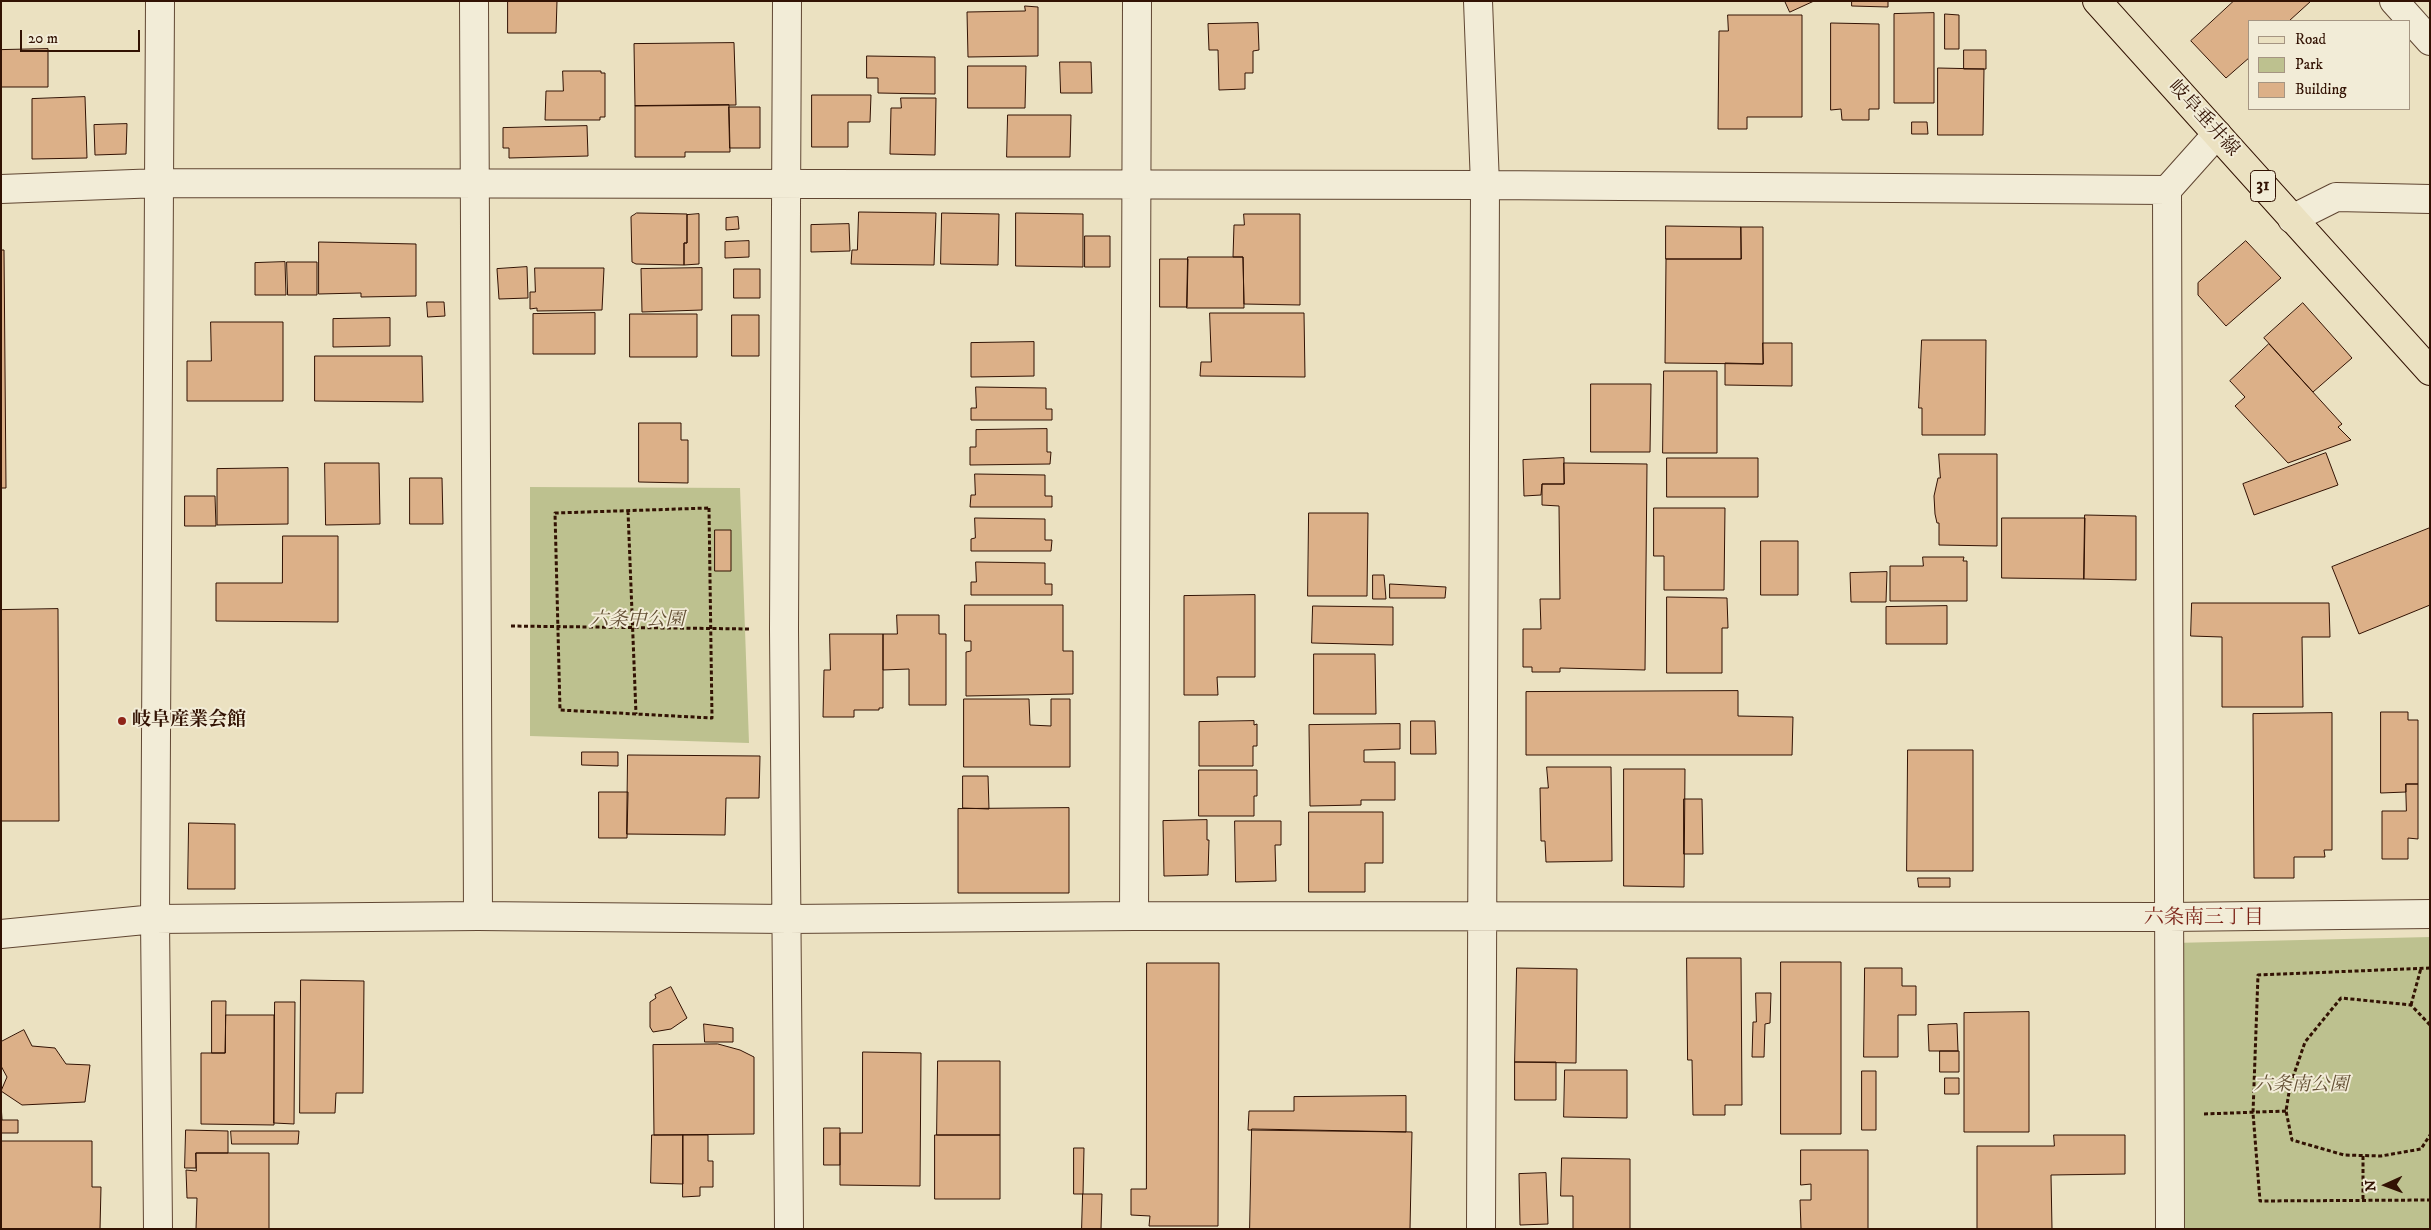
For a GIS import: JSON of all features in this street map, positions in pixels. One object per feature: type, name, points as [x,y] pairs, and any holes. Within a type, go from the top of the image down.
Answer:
[{"type":"main road","name":"岐阜垂井線","points":[[2097,1],[2430,371]]},
{"type":"street","points":[[158,1229],[155,919],[160,1]]},
{"type":"street","points":[[474,1],[478,916]]},
{"type":"street","points":[[787,1],[784,629],[788,919],[789,1229]]},
{"type":"street","points":[[1134,916],[1137,1]]},
{"type":"street","points":[[1478,1],[1485,185],[1480,917],[1481,1229]]},
{"type":"street","points":[[2394,1],[2430,41]]},
{"type":"street","points":[[2170,1229],[2167,190],[2217,134]]},
{"type":"street","points":[[1,189],[160,183],[474,185],[1485,185],[2167,190]]},
{"type":"street","points":[[2292,219],[2336,197],[2430,199]]},
{"type":"street","points":[[1,934],[155,919],[478,916],[788,919],[1134,916],[2169,917],[2430,914]]},
{"type":"path","points":[[709,508],[712,718],[636,714],[560,710],[555,513],[709,508]]},
{"type":"path","points":[[628,511],[636,714]]},
{"type":"path","points":[[476,625],[784,629]]},
{"type":"path","points":[[2411,1005],[2421,968]]},
{"type":"path","points":[[2430,968],[2258,976],[2253,1113],[2260,1201],[2430,1200]]},
{"type":"path","points":[[2430,1025],[2411,1005],[2341,998],[2305,1042],[2290,1086],[2286,1111],[2292,1140],[2344,1155],[2381,1156],[2421,1149],[2430,1135]]},
{"type":"path","points":[[2171,1115],[2286,1111]]},
{"type":"path","points":[[2363,1156],[2363,1200]]},
{"type":"green space","name":"六条中公園","points":[[530,487],[740,488],[749,743],[530,736]]},
{"type":"green space","name":"六条南公園","points":[[2430,937],[2430,1229],[2174,1229],[2173,943]]},
{"type":"building","points":[[508,1],[557,1],[556,33],[508,33]]},
{"type":"building","points":[[1785,1],[1814,1],[1790,12]]},
{"type":"building","points":[[1852,1],[1888,1],[1888,7],[1852,6]]},
{"type":"building","points":[[2234,1],[2311,1],[2290,20],[2248,20],[2248,59],[2226,78],[2191,41]]},
{"type":"building","points":[[1025,6],[1038,7],[1038,56],[968,57],[967,12],[1025,11]]},
{"type":"building","points":[[1934,13],[1934,103],[1894,103],[1894,14]]},
{"type":"building","points":[[1945,14],[1959,15],[1959,49],[1945,49]]},
{"type":"building","points":[[1728,15],[1802,15],[1802,117],[1747,117],[1747,129],[1718,129],[1719,31],[1728,31]]},
{"type":"building","points":[[1258,23],[1259,50],[1253,51],[1253,73],[1245,73],[1245,89],[1219,90],[1218,50],[1209,50],[1208,24]]},
{"type":"building","points":[[1831,23],[1879,24],[1879,109],[1869,109],[1869,120],[1842,120],[1841,109],[1831,110]]},
{"type":"building","points":[[734,43],[736,105],[635,106],[634,44]]},
{"type":"building","points":[[48,49],[48,87],[1,87],[1,50]]},
{"type":"building","points":[[1964,50],[1986,50],[1986,69],[1964,69]]},
{"type":"building","points":[[867,56],[935,57],[935,94],[878,93],[878,78],[867,78]]},
{"type":"building","points":[[1060,62],[1091,62],[1092,93],[1061,93]]},
{"type":"building","points":[[968,66],[1026,66],[1025,108],[968,108]]},
{"type":"building","points":[[1938,68],[1984,69],[1983,135],[1938,135]]},
{"type":"building","points":[[563,71],[601,71],[601,73],[605,73],[605,117],[600,117],[600,120],[545,120],[546,91],[563,91]]},
{"type":"building","points":[[812,95],[871,95],[870,122],[848,122],[848,147],[812,147]]},
{"type":"building","points":[[85,97],[87,158],[32,159],[32,99]]},
{"type":"building","points":[[901,98],[936,98],[935,155],[890,154],[891,108],[901,108]]},
{"type":"building","points":[[729,105],[730,152],[685,152],[685,157],[635,157],[635,106]]},
{"type":"building","points":[[729,107],[760,107],[760,148],[730,148]]},
{"type":"building","points":[[1008,115],[1071,115],[1070,157],[1007,157]]},
{"type":"building","points":[[1912,122],[1927,122],[1928,134],[1912,134]]},
{"type":"building","points":[[127,124],[126,154],[95,155],[94,125]]},
{"type":"building","points":[[587,126],[588,156],[509,158],[509,148],[503,148],[503,128]]},
{"type":"building","points":[[859,212],[936,213],[934,265],[851,264],[852,250],[857,250]]},
{"type":"building","points":[[637,213],[687,214],[687,243],[684,243],[684,265],[636,264],[632,262],[631,217]]},
{"type":"building","points":[[942,213],[999,214],[998,265],[941,264]]},
{"type":"building","points":[[1016,213],[1083,214],[1083,267],[1016,266]]},
{"type":"building","points":[[699,214],[699,264],[684,265],[684,243],[687,243],[687,215]]},
{"type":"building","points":[[1244,214],[1300,214],[1300,305],[1244,304],[1243,257],[1233,257],[1234,225],[1244,225]]},
{"type":"building","points":[[738,217],[739,229],[726,230],[726,218]]},
{"type":"building","points":[[849,224],[850,251],[811,252],[811,225]]},
{"type":"building","points":[[1666,226],[1741,227],[1741,259],[1666,259]]},
{"type":"building","points":[[1741,227],[1763,227],[1763,364],[1665,363],[1666,259],[1741,259]]},
{"type":"building","points":[[1085,236],[1110,236],[1110,267],[1085,267]]},
{"type":"building","points":[[749,241],[749,257],[725,258],[725,242]]},
{"type":"building","points":[[2246,241],[2281,278],[2226,326],[2198,295],[2198,283]]},
{"type":"building","points":[[319,242],[416,244],[416,296],[361,297],[361,293],[319,294]]},
{"type":"building","points":[[1,250],[4,250],[6,488],[1,488]]},
{"type":"building","points":[[1188,257],[1243,257],[1244,308],[1187,308]]},
{"type":"building","points":[[1160,259],[1188,259],[1187,307],[1160,307]]},
{"type":"building","points":[[285,262],[286,295],[255,295],[255,263]]},
{"type":"building","points":[[287,262],[317,262],[317,295],[288,295]]},
{"type":"building","points":[[527,267],[528,298],[499,299],[497,269]]},
{"type":"building","points":[[535,268],[604,268],[602,310],[537,311],[537,308],[530,309],[530,292],[535,292]]},
{"type":"building","points":[[702,268],[702,310],[642,312],[641,269]]},
{"type":"building","points":[[734,269],[760,269],[760,298],[734,298]]},
{"type":"building","points":[[427,302],[444,302],[445,316],[428,317]]},
{"type":"building","points":[[2303,303],[2352,358],[2313,392],[2264,338]]},
{"type":"building","points":[[595,313],[595,354],[533,354],[533,314]]},
{"type":"building","points":[[1210,313],[1304,313],[1305,377],[1200,376],[1201,362],[1211,362]]},
{"type":"building","points":[[630,314],[697,314],[697,357],[630,357]]},
{"type":"building","points":[[732,315],[759,315],[759,356],[732,356]]},
{"type":"building","points":[[390,318],[390,346],[333,347],[333,319]]},
{"type":"building","points":[[211,322],[283,322],[283,401],[187,401],[187,361],[211,361]]},
{"type":"building","points":[[1922,340],[1986,340],[1985,435],[1922,435],[1922,408],[1919,408]]},
{"type":"building","points":[[1034,342],[1034,376],[971,377],[971,343]]},
{"type":"building","points":[[1763,343],[1792,343],[1792,386],[1725,385],[1725,363],[1763,364]]},
{"type":"building","points":[[2269,344],[2342,424],[2338,427],[2351,440],[2288,463],[2235,406],[2245,397],[2230,381]]},
{"type":"building","points":[[315,356],[422,356],[423,402],[315,401]]},
{"type":"building","points":[[1664,371],[1717,371],[1717,453],[1663,453]]},
{"type":"building","points":[[1591,384],[1651,384],[1650,452],[1591,452]]},
{"type":"building","points":[[976,387],[1046,388],[1046,409],[1052,409],[1052,420],[971,420],[971,408],[976,408]]},
{"type":"building","points":[[639,423],[681,423],[681,440],[688,440],[688,483],[639,482]]},
{"type":"building","points":[[1047,429],[1047,452],[1051,452],[1050,464],[970,465],[970,447],[976,447],[976,430]]},
{"type":"building","points":[[2326,453],[2338,485],[2254,515],[2243,484]]},
{"type":"building","points":[[1939,454],[1997,454],[1997,546],[1939,545],[1939,523],[1937,523],[1935,514],[1934,496],[1938,478],[1940,478]]},
{"type":"building","points":[[1564,458],[1564,484],[1542,484],[1541,495],[1524,496],[1523,460]]},
{"type":"building","points":[[1667,458],[1758,458],[1758,497],[1667,497]]},
{"type":"building","points":[[325,463],[379,463],[380,524],[326,525]]},
{"type":"building","points":[[1564,463],[1647,464],[1645,670],[1560,668],[1560,672],[1532,672],[1532,667],[1523,667],[1523,629],[1541,629],[1540,599],[1560,599],[1559,506],[1542,505],[1542,484],[1564,484]]},
{"type":"building","points":[[288,468],[288,524],[217,525],[217,469]]},
{"type":"building","points":[[975,474],[1045,475],[1045,496],[1052,496],[1052,507],[970,507],[971,495],[975,495]]},
{"type":"building","points":[[410,478],[442,478],[443,524],[410,524]]},
{"type":"building","points":[[185,496],[215,496],[216,526],[185,526]]},
{"type":"building","points":[[1654,508],[1725,508],[1724,590],[1664,590],[1664,556],[1654,556]]},
{"type":"building","points":[[1309,513],[1368,513],[1367,596],[1308,596]]},
{"type":"building","points":[[2085,515],[2136,516],[2136,580],[2084,579]]},
{"type":"building","points":[[975,518],[1045,519],[1045,540],[1052,540],[1051,551],[971,551],[971,539],[975,538]]},
{"type":"building","points":[[2002,518],[2085,518],[2084,579],[2002,578]]},
{"type":"building","points":[[2430,528],[2430,605],[2359,634],[2332,567]]},
{"type":"building","points":[[715,530],[731,530],[731,571],[715,571]]},
{"type":"building","points":[[283,536],[338,536],[338,622],[216,621],[216,583],[282,583]]},
{"type":"building","points":[[1761,541],[1798,541],[1798,595],[1761,595]]},
{"type":"building","points":[[1923,557],[1964,557],[1963,561],[1967,561],[1967,601],[1890,601],[1890,566],[1923,566]]},
{"type":"building","points":[[976,562],[1045,563],[1045,584],[1052,584],[1052,595],[971,595],[971,582],[976,582]]},
{"type":"building","points":[[1887,572],[1886,602],[1851,602],[1850,573]]},
{"type":"building","points":[[1373,575],[1384,575],[1386,599],[1373,599]]},
{"type":"building","points":[[1390,584],[1446,587],[1445,598],[1390,598]]},
{"type":"building","points":[[1255,595],[1255,677],[1217,677],[1218,695],[1184,695],[1184,596]]},
{"type":"building","points":[[1667,597],[1727,598],[1728,628],[1722,628],[1722,673],[1667,673]]},
{"type":"building","points":[[2192,603],[2329,603],[2330,637],[2302,637],[2303,707],[2222,707],[2222,637],[2191,636]]},
{"type":"building","points":[[965,605],[1063,605],[1063,651],[1073,651],[1073,694],[966,696],[966,652],[971,651],[971,641],[965,641]]},
{"type":"building","points":[[1313,606],[1393,607],[1393,645],[1312,643]]},
{"type":"building","points":[[1947,606],[1947,644],[1886,644],[1886,607]]},
{"type":"building","points":[[58,609],[59,821],[1,821],[1,610]]},
{"type":"building","points":[[897,615],[939,615],[939,634],[946,634],[946,705],[909,705],[909,669],[883,670],[883,634],[897,634]]},
{"type":"building","points":[[830,634],[883,634],[883,708],[879,708],[879,710],[854,710],[854,717],[823,717],[824,670],[830,670]]},
{"type":"building","points":[[1314,654],[1375,654],[1376,714],[1314,714]]},
{"type":"building","points":[[1738,691],[1738,716],[1793,717],[1792,755],[1526,755],[1526,692]]},
{"type":"building","points":[[964,699],[1029,699],[1030,725],[1051,726],[1051,699],[1070,699],[1070,767],[964,767]]},
{"type":"building","points":[[2381,712],[2408,712],[2408,720],[2418,720],[2418,784],[2406,784],[2406,792],[2381,793]]},
{"type":"building","points":[[2332,713],[2332,850],[2324,850],[2325,857],[2294,857],[2294,878],[2254,878],[2253,714]]},
{"type":"building","points":[[1254,721],[1254,725],[1257,724],[1257,746],[1253,746],[1253,766],[1199,766],[1199,722]]},
{"type":"building","points":[[1411,721],[1435,721],[1436,754],[1411,754]]},
{"type":"building","points":[[1400,724],[1400,749],[1364,750],[1364,762],[1395,762],[1395,800],[1361,800],[1361,805],[1310,806],[1309,725]]},
{"type":"building","points":[[1908,750],[1973,750],[1973,871],[1907,871]]},
{"type":"building","points":[[582,752],[618,752],[618,766],[582,765]]},
{"type":"building","points":[[628,755],[760,756],[759,798],[726,798],[725,835],[627,834]]},
{"type":"building","points":[[1547,767],[1611,767],[1612,861],[1546,862],[1545,841],[1541,841],[1540,788],[1548,788]]},
{"type":"building","points":[[1624,769],[1685,769],[1684,887],[1624,886]]},
{"type":"building","points":[[1199,770],[1257,770],[1257,796],[1254,796],[1254,816],[1199,816]]},
{"type":"building","points":[[963,776],[988,776],[989,809],[963,808]]},
{"type":"building","points":[[2406,784],[2418,784],[2418,839],[2408,838],[2408,859],[2382,859],[2382,811],[2406,811]]},
{"type":"building","points":[[599,792],[628,792],[627,838],[599,838]]},
{"type":"building","points":[[1684,799],[1702,799],[1703,854],[1684,854]]},
{"type":"building","points":[[1069,808],[1069,893],[958,893],[958,809]]},
{"type":"building","points":[[1309,812],[1383,812],[1383,863],[1365,863],[1365,892],[1309,892]]},
{"type":"building","points":[[1207,820],[1207,840],[1209,840],[1208,875],[1164,876],[1163,821]]},
{"type":"building","points":[[1235,821],[1281,821],[1281,845],[1275,845],[1276,881],[1236,882]]},
{"type":"building","points":[[189,823],[235,824],[235,889],[188,889]]},
{"type":"building","points":[[1918,878],[1950,878],[1950,887],[1919,887]]},
{"type":"building","points":[[1687,958],[1741,958],[1742,1105],[1725,1105],[1725,1115],[1693,1115],[1692,1060],[1688,1060]]},
{"type":"building","points":[[1781,962],[1841,962],[1841,1134],[1781,1134]]},
{"type":"building","points":[[1147,963],[1219,963],[1218,1226],[1149,1226],[1150,1216],[1131,1215],[1131,1189],[1146,1189]]},
{"type":"building","points":[[1517,968],[1577,969],[1576,1063],[1515,1062]]},
{"type":"building","points":[[1865,968],[1902,968],[1902,986],[1916,986],[1916,1015],[1898,1015],[1898,1057],[1864,1057]]},
{"type":"building","points":[[301,980],[364,981],[363,1093],[336,1093],[335,1113],[300,1113]]},
{"type":"building","points":[[671,987],[687,1018],[671,1029],[653,1032],[650,1027],[650,1002],[656,998],[655,995]]},
{"type":"building","points":[[1756,993],[1771,993],[1770,1023],[1765,1024],[1764,1057],[1752,1057],[1753,1022],[1756,1022]]},
{"type":"building","points":[[212,1001],[226,1001],[225,1053],[212,1053]]},
{"type":"building","points":[[275,1002],[295,1002],[294,1124],[274,1123]]},
{"type":"building","points":[[2029,1012],[2029,1132],[1964,1132],[1964,1013]]},
{"type":"building","points":[[226,1015],[274,1015],[274,1125],[201,1124],[201,1053],[225,1053]]},
{"type":"building","points":[[704,1024],[733,1028],[733,1042],[705,1042]]},
{"type":"building","points":[[1957,1024],[1958,1051],[1929,1051],[1928,1025]]},
{"type":"building","points":[[24,1030],[32,1046],[55,1048],[66,1064],[90,1065],[85,1102],[22,1105],[1,1091],[7,1077],[1,1066],[1,1042]]},
{"type":"building","points":[[718,1044],[740,1050],[754,1057],[754,1134],[654,1135],[653,1045]]},
{"type":"building","points":[[1940,1051],[1959,1051],[1959,1072],[1940,1072]]},
{"type":"building","points":[[863,1052],[921,1053],[920,1186],[840,1185],[840,1133],[862,1133]]},
{"type":"building","points":[[938,1061],[1000,1061],[1000,1135],[937,1135]]},
{"type":"building","points":[[1515,1062],[1556,1062],[1556,1100],[1515,1100]]},
{"type":"building","points":[[1565,1070],[1627,1070],[1627,1118],[1564,1117]]},
{"type":"building","points":[[1862,1071],[1876,1071],[1876,1130],[1862,1130]]},
{"type":"building","points":[[1945,1078],[1959,1078],[1959,1094],[1945,1094]]},
{"type":"building","points":[[1406,1096],[1406,1132],[1248,1130],[1249,1111],[1294,1111],[1294,1097]]},
{"type":"building","points":[[1,1104],[2,1120],[18,1120],[18,1133],[1,1133]]},
{"type":"building","points":[[824,1128],[840,1128],[840,1165],[824,1165]]},
{"type":"building","points":[[1252,1129],[1412,1132],[1410,1229],[1250,1229]]},
{"type":"building","points":[[186,1130],[228,1131],[228,1153],[196,1153],[196,1168],[185,1168]]},
{"type":"building","points":[[231,1131],[299,1131],[298,1144],[232,1144]]},
{"type":"building","points":[[652,1135],[683,1135],[683,1184],[651,1183]]},
{"type":"building","points":[[683,1135],[708,1135],[708,1161],[713,1161],[713,1187],[700,1187],[700,1196],[683,1197]]},
{"type":"building","points":[[935,1135],[1000,1135],[1000,1199],[935,1199]]},
{"type":"building","points":[[2054,1135],[2125,1135],[2125,1174],[2051,1175],[2052,1229],[1977,1229],[1977,1146],[2054,1146]]},
{"type":"building","points":[[1,1141],[92,1141],[92,1187],[101,1187],[100,1229],[1,1229]]},
{"type":"building","points":[[1074,1148],[1084,1148],[1083,1194],[1074,1194]]},
{"type":"building","points":[[1801,1150],[1868,1150],[1868,1229],[1801,1229],[1800,1200],[1811,1200],[1811,1184],[1801,1185]]},
{"type":"building","points":[[196,1153],[269,1153],[269,1229],[196,1229],[197,1198],[187,1198],[186,1170],[196,1171]]},
{"type":"building","points":[[1562,1158],[1630,1159],[1630,1229],[1573,1229],[1573,1196],[1561,1196]]},
{"type":"building","points":[[1546,1173],[1548,1224],[1520,1225],[1519,1174]]},
{"type":"building","points":[[1083,1194],[1102,1194],[1101,1229],[1082,1229]]},
{"type":"place","name":"岐阜産業会館","points":[[122,721]]},
{"type":"district","name":"六条南三丁目","points":[[2204,919]]}]
